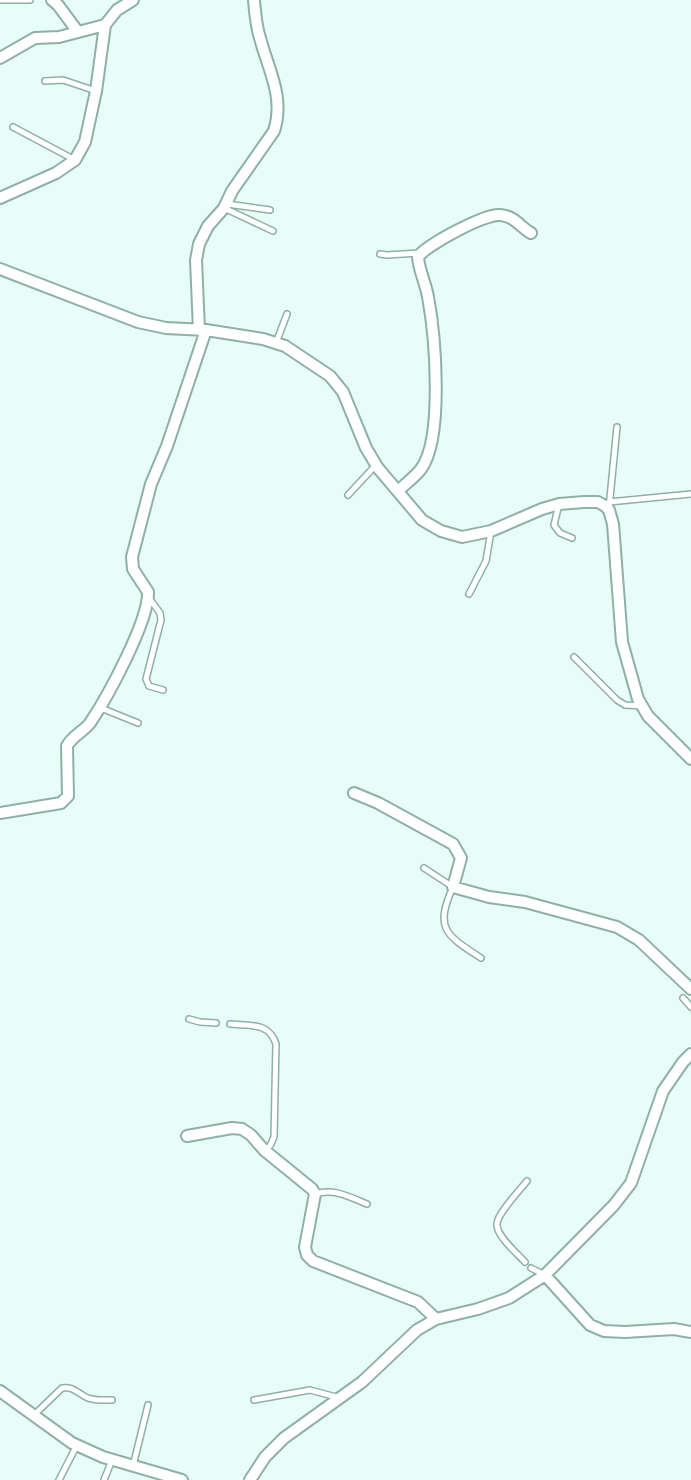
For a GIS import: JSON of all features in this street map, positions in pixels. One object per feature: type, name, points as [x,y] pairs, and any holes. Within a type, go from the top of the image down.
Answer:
[{"type":"street","points":[[52,0],[78,32]]},
{"type":"street","points":[[0,198],[56,173],[75,160],[85,142],[96,92],[105,25],[117,10],[133,0]]},
{"type":"street","points":[[0,813],[61,803],[66,800],[68,792],[67,746],[70,740],[89,724],[115,680],[142,621],[148,596],[147,587],[133,569],[132,557],[151,484],[167,446],[202,330],[196,260],[199,244],[208,226],[225,206],[232,191],[274,131],[276,124],[275,84],[259,38],[254,0]]},
{"type":"street","points":[[0,58],[35,38],[58,37],[105,25]]},
{"type":"street","points":[[398,491],[421,469],[426,459],[435,414],[436,361],[429,297],[418,259],[421,253],[463,228],[496,214],[512,217],[531,233]]},
{"type":"street","points":[[0,269],[138,322],[165,328],[202,330],[263,339],[285,346],[330,376],[343,392],[366,448],[376,465],[422,520],[441,531],[462,537],[491,531],[559,504],[598,502],[609,506],[613,524],[622,642],[638,699],[648,716],[691,759]]},
{"type":"street","points":[[354,793],[378,803],[453,844],[461,858],[453,887],[489,897],[525,902],[617,927],[639,940],[691,989]]},
{"type":"street","points":[[250,1480],[265,1457],[284,1438],[362,1382],[417,1330],[436,1319],[477,1309],[508,1298],[545,1275],[615,1205],[631,1183],[663,1091],[691,1054]]},
{"type":"street","points":[[187,1136],[232,1128],[242,1129],[251,1135],[264,1150],[312,1189],[315,1194],[305,1247],[307,1255],[313,1261],[418,1302],[436,1319]]},
{"type":"street","points":[[545,1275],[590,1325],[597,1328],[611,1332],[674,1329],[691,1332]]},
{"type":"street","points":[[0,1391],[77,1445],[112,1460],[182,1480]]},
{"type":"lane","points":[[0,0],[30,0]]},
{"type":"lane","points":[[45,81],[63,80],[96,92]]},
{"type":"lane","points":[[13,127],[75,160]]},
{"type":"lane","points":[[225,206],[270,210]]},
{"type":"lane","points":[[225,206],[273,231]]},
{"type":"lane","points":[[380,254],[421,253]]},
{"type":"lane","points":[[276,343],[287,314]]},
{"type":"lane","points":[[617,428],[609,506],[691,494]]},
{"type":"lane","points":[[348,495],[376,465]]},
{"type":"lane","points":[[559,504],[554,525],[560,533],[572,538]]},
{"type":"lane","points":[[469,594],[486,561],[491,531]]},
{"type":"lane","points":[[148,596],[160,613],[161,621],[146,679],[149,686],[163,690]]},
{"type":"lane","points":[[574,657],[617,700],[625,705],[642,706]]},
{"type":"lane","points":[[99,707],[138,723]]},
{"type":"lane","points":[[424,868],[453,887],[444,913],[445,927],[456,942],[481,958]]},
{"type":"lane","points":[[682,998],[691,1007]]},
{"type":"lane","points":[[189,1019],[216,1023]]},
{"type":"lane","points":[[230,1024],[268,1029],[276,1044],[274,1137],[270,1146],[264,1150]]},
{"type":"lane","points":[[525,1263],[506,1242],[497,1224],[501,1215],[527,1181]]},
{"type":"lane","points":[[315,1194],[326,1191],[336,1192],[367,1204]]},
{"type":"lane","points":[[531,1268],[545,1275]]},
{"type":"lane","points":[[34,1415],[62,1388],[74,1389],[85,1397],[97,1400],[112,1400]]},
{"type":"lane","points":[[254,1400],[310,1390],[341,1398]]},
{"type":"lane","points":[[133,1466],[148,1405]]},
{"type":"lane","points":[[59,1480],[77,1445]]},
{"type":"lane","points":[[104,1480],[112,1460]]}]
